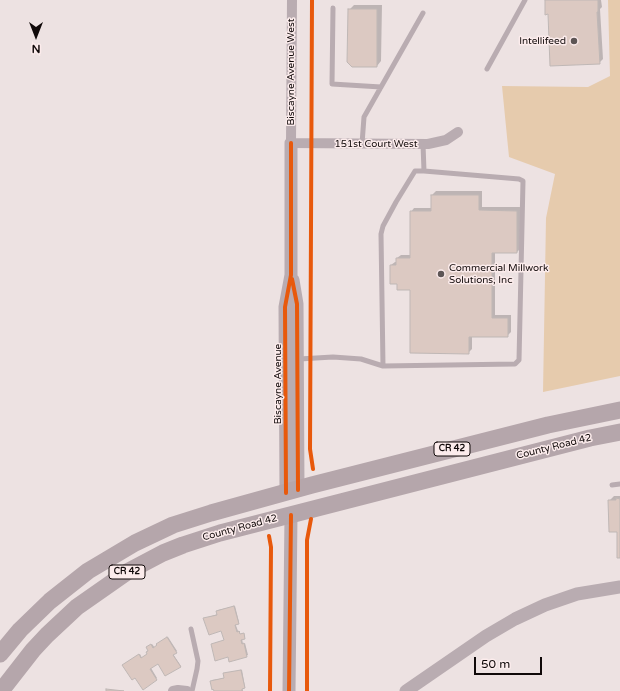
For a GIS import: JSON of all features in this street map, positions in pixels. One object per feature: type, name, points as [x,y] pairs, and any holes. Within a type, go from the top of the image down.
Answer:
[{"type":"highway","name":"CR 42","points":[[0,654],[20,630],[50,601],[88,571],[112,555],[173,525],[292,491],[548,425],[620,410]]},
{"type":"highway","name":"County Road 42","points":[[1,691],[20,665],[56,625],[94,594],[127,572],[183,545],[220,533],[551,448],[620,432]]},
{"type":"street","name":"Biscayne Avenue West","points":[[291,143],[292,0]]},
{"type":"street","name":"151st Court West","points":[[291,143],[423,144],[446,140],[458,132]]},
{"type":"street","name":"Biscayne Avenue","points":[[291,143],[291,275],[285,307],[292,491]]},
{"type":"street","name":"Biscayne Avenue","points":[[291,275],[297,304],[297,359],[292,491]]},
{"type":"street","points":[[289,691],[290,515]]},
{"type":"street","points":[[406,691],[486,636],[515,619],[545,605],[577,594],[620,587]]},
{"type":"street","points":[[172,691],[187,691]]},
{"type":"lane","points":[[487,69],[525,0]]},
{"type":"lane","points":[[333,8],[332,84],[381,87]]},
{"type":"lane","points":[[362,144],[364,117],[423,13]]},
{"type":"lane","points":[[423,144],[424,170]]},
{"type":"lane","points":[[297,359],[333,357],[361,359],[383,366],[515,364],[519,360],[523,181],[519,179],[424,170],[415,171],[383,226],[381,234],[383,366]]},
{"type":"lane","points":[[612,485],[620,484]]},
{"type":"lane","points":[[191,629],[198,661],[198,669],[192,691]]},
{"type":"shaded area","points":[[608,0],[620,0],[620,376],[543,392],[546,218],[555,174],[509,157],[502,86],[588,87],[610,76]]},
{"type":"building","name":"Intellifeed","points":[[545,0],[598,0],[597,12],[600,64],[550,66],[548,14],[545,15]]},
{"type":"building","points":[[348,9],[377,9],[377,67],[352,67],[347,62]]},
{"type":"building","name":"Commercial Millwork Solutions, Inc","points":[[431,195],[479,195],[479,210],[517,211],[517,253],[492,253],[492,318],[508,318],[508,337],[469,337],[469,354],[410,353],[410,290],[397,290],[397,284],[390,284],[390,265],[396,265],[396,258],[410,258],[410,211],[431,211]]},
{"type":"building","points":[[616,498],[620,499],[620,558],[617,558],[617,532],[609,532],[608,500],[616,500]]},
{"type":"building","points":[[234,606],[239,624],[235,625],[237,632],[239,631],[240,634],[244,633],[245,639],[241,640],[242,644],[244,643],[247,657],[229,662],[228,657],[215,661],[211,644],[224,640],[221,631],[209,635],[203,618],[217,615],[216,611]]},
{"type":"building","points":[[167,637],[177,653],[173,655],[181,667],[165,676],[158,664],[150,669],[157,680],[143,690],[135,678],[132,680],[122,665],[139,654],[141,658],[147,654],[146,652],[148,651],[146,647],[151,644],[153,648],[157,645],[156,644]]},
{"type":"building","points":[[241,670],[245,688],[242,689],[242,691],[212,690],[210,681],[224,678],[223,673]]},
{"type":"building","points":[[106,689],[124,691],[106,691]]},
{"type":"cycle path","points":[[312,0],[310,449],[313,469]]},
{"type":"cycle path","points":[[286,493],[285,307],[291,275],[291,143]]},
{"type":"cycle path","points":[[292,279],[297,304],[298,490]]},
{"type":"cycle path","points":[[289,691],[291,515]]},
{"type":"cycle path","points":[[307,691],[307,540],[311,519]]},
{"type":"cycle path","points":[[269,536],[271,547],[270,691]]},
{"type":"place","name":"Intellifeed","points":[[574,41]]},
{"type":"place","name":"Commercial Millwork Solutions, Inc","points":[[441,274]]}]
